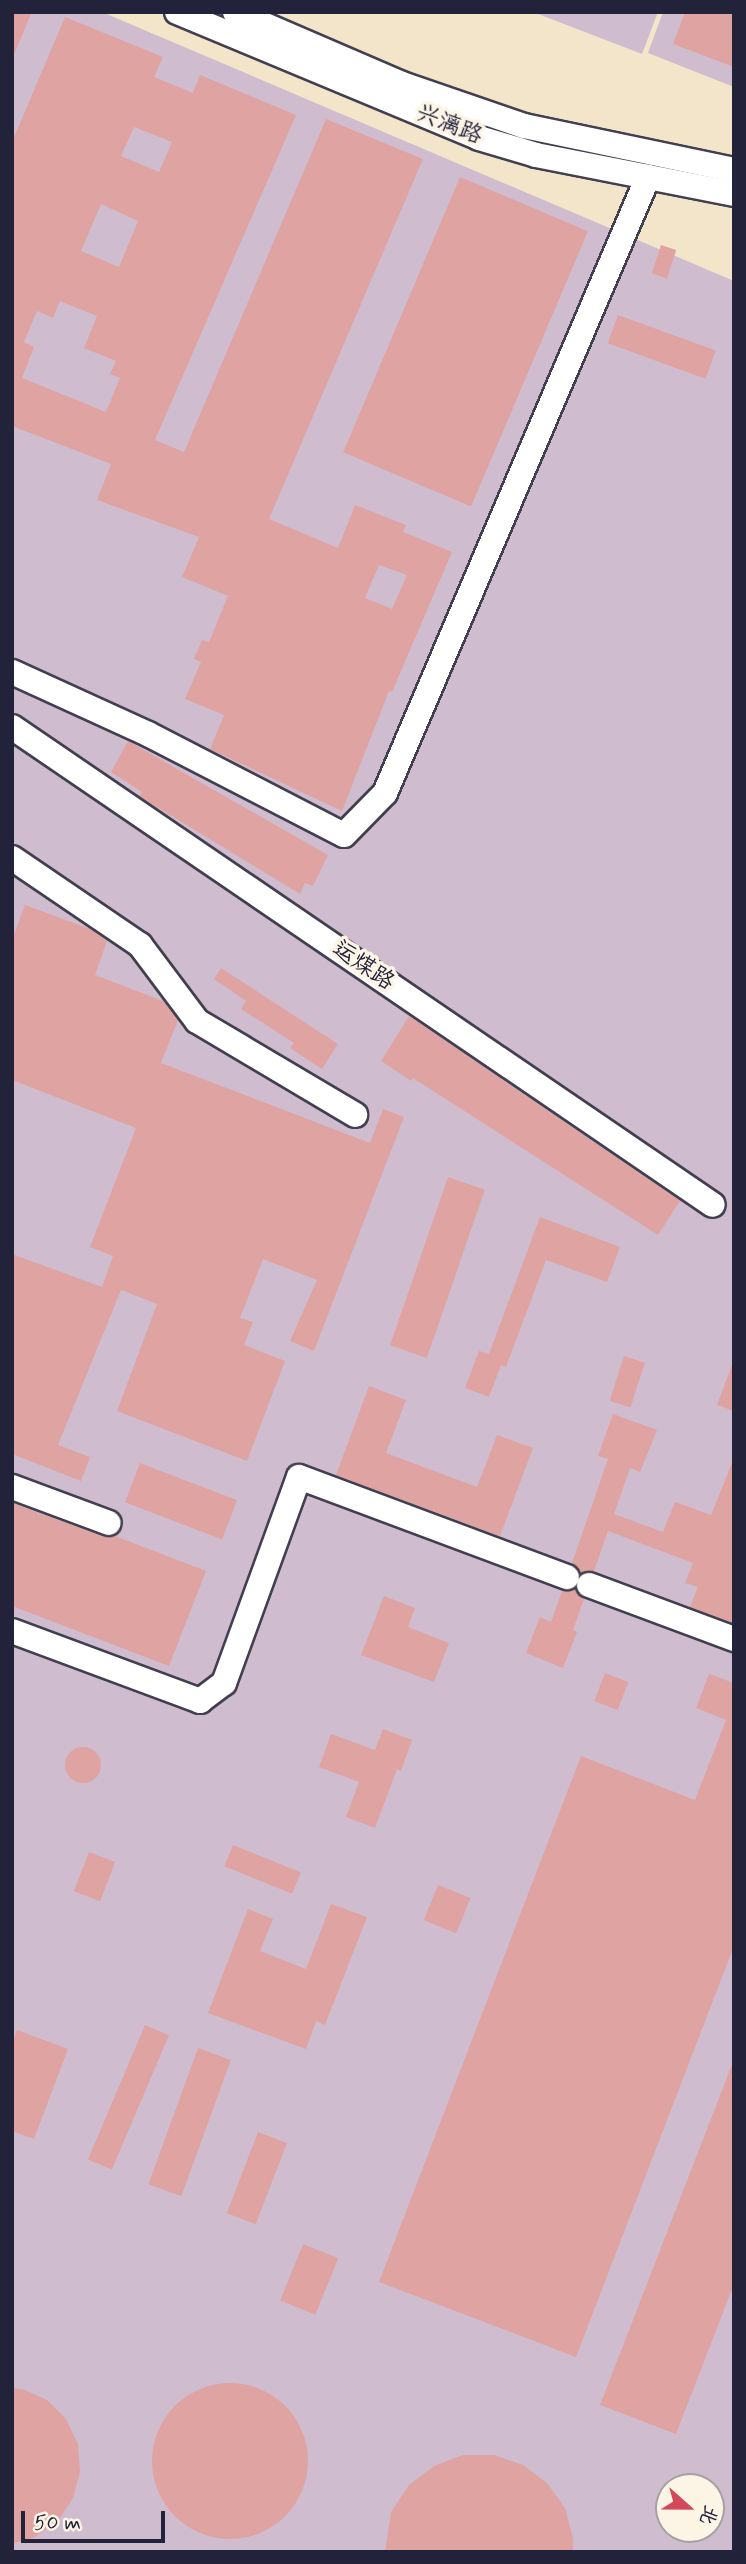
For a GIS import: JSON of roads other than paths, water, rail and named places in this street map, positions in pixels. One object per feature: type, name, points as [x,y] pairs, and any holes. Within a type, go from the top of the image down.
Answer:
[{"type":"street","name":"兴漓路","points":[[177,12],[479,138],[536,155],[734,194]]},
{"type":"street","name":"兴漓路","points":[[235,12],[402,83],[524,126],[734,170]]},
{"type":"street","points":[[12,672],[148,734],[344,835],[385,793],[648,177]]},
{"type":"street","name":"运煤路","points":[[12,727],[713,1205]]},
{"type":"street","points":[[12,858],[139,945],[197,1021],[355,1115]]},
{"type":"street","points":[[12,1631],[200,1701],[224,1683],[291,1492],[299,1477],[734,1639]]},
{"type":"street","points":[[12,1487],[109,1523]]}]
